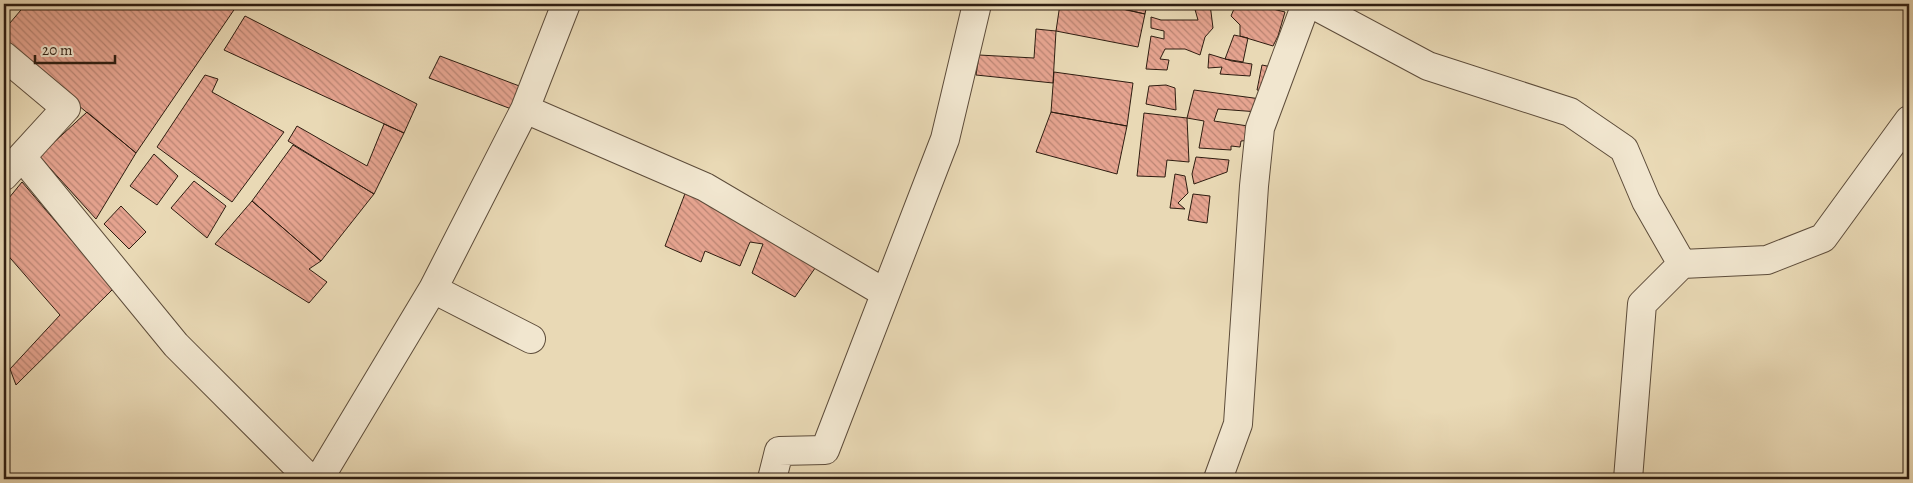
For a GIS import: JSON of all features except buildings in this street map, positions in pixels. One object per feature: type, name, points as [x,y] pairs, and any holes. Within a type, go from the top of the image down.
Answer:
[{"type":"street","points":[[319,479],[433,289],[525,109],[566,4]]},
{"type":"street","points":[[772,479],[779,451],[825,450],[945,139],[977,4]]},
{"type":"street","points":[[1218,479],[1238,424],[1254,186],[1260,128],[1306,4]]},
{"type":"street","points":[[1312,4],[1428,66],[1570,112],[1624,149],[1646,201],[1682,264]]},
{"type":"street","points":[[4,56],[66,108],[13,167],[176,345],[310,479]]},
{"type":"street","points":[[525,109],[705,187],[885,293]]},
{"type":"street","points":[[1628,479],[1642,304],[1682,264],[1767,260],[1823,238],[1909,120]]},
{"type":"street","points":[[433,289],[531,339]]}]
